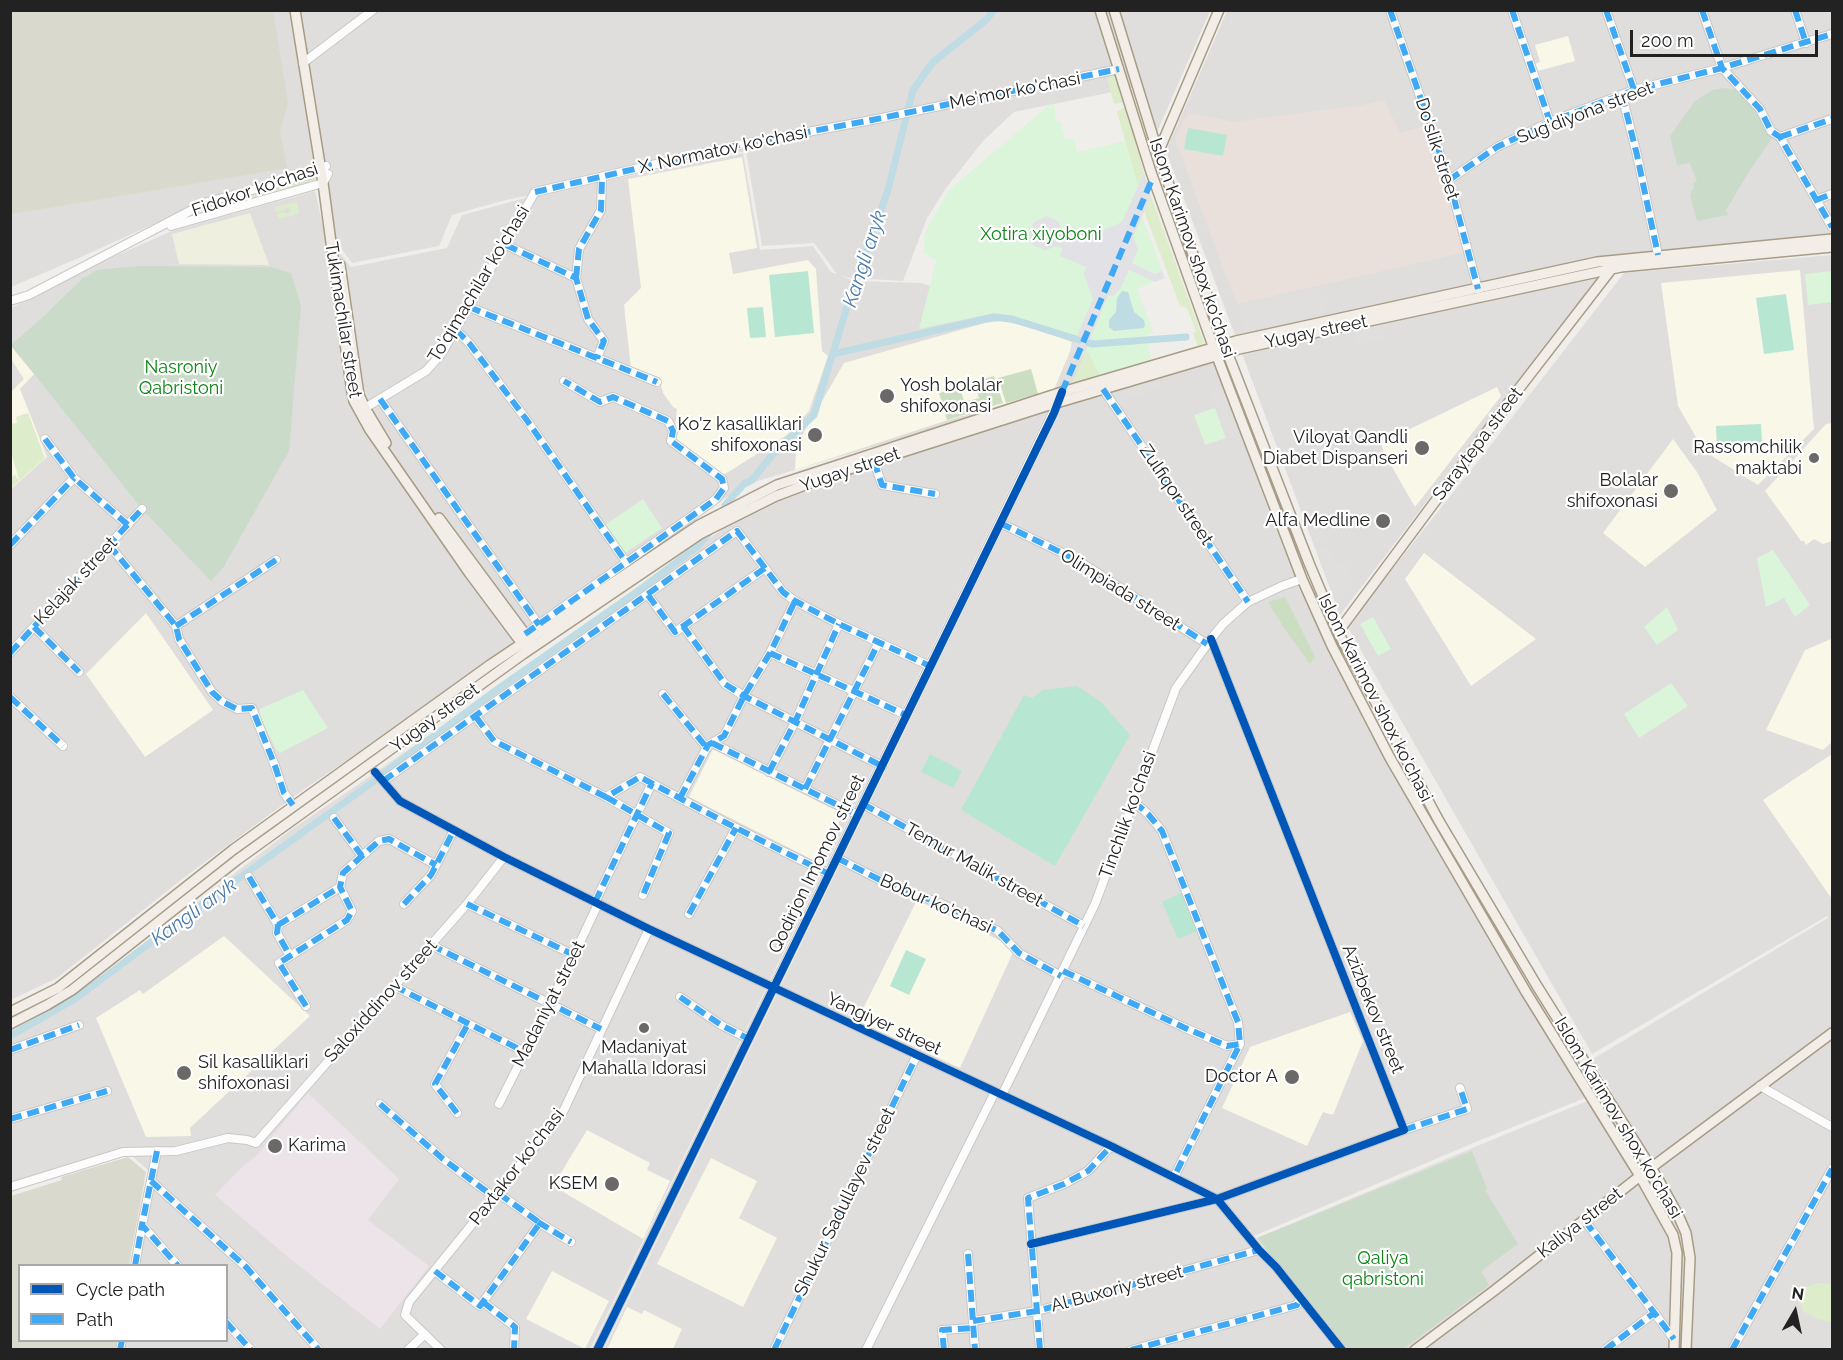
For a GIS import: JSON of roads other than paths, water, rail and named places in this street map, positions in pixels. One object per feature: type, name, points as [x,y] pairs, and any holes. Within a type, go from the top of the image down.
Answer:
[{"type":"main road","name":"Tukimachilar street","points":[[295,10],[324,173],[351,392],[370,430],[470,574],[528,643]]},
{"type":"main road","name":"Tukimachilar street","points":[[300,10],[305,62]]},
{"type":"main road","name":"Islom Karimov shox ko'chasi","points":[[1100,10],[1151,172],[1215,351],[1302,579],[1332,646],[1390,758],[1526,992],[1665,1219],[1677,1253],[1674,1344]]},
{"type":"main road","name":"Islom Karimov shox ko'chasi","points":[[1114,10],[1158,153],[1226,348],[1338,632],[1457,852],[1651,1169],[1686,1233],[1690,1258],[1686,1350]]},
{"type":"main road","points":[[1158,153],[1219,10]]},
{"type":"main road","name":"Yugay street","points":[[10,1012],[58,988],[74,977],[234,849],[293,805],[699,525],[777,485],[1062,392],[1226,348],[1478,289],[1620,258],[1833,239]]},
{"type":"main road","name":"Yugay street","points":[[1226,348],[1612,268],[1833,247]]},
{"type":"main road","name":"Saraytepa street","points":[[1338,632],[1518,390],[1620,258]]},
{"type":"main road","name":"Yugay street","points":[[10,1023],[48,1005],[80,985],[237,860],[363,770],[528,643],[700,534],[776,496],[874,461],[1215,351]]},
{"type":"main road","points":[[1447,856],[1452,858],[1457,852]]},
{"type":"main road","name":"Kaliya street","points":[[1415,1350],[1585,1221],[1640,1176],[1833,1033]]},
{"type":"street","points":[[305,62],[373,10]]},
{"type":"street","name":"Do'slik street","points":[[1390,10],[1449,180],[1478,289]]},
{"type":"street","points":[[1512,10],[1550,122]]},
{"type":"street","points":[[1606,10],[1634,90]]},
{"type":"street","points":[[1702,10],[1722,68],[1760,109],[1771,131],[1780,137],[1815,200],[1833,227]]},
{"type":"street","points":[[1795,10],[1806,43]]},
{"type":"street","name":"Sug'diyona street","points":[[1449,180],[1497,147],[1550,122],[1634,90],[1722,68],[1833,34]]},
{"type":"street","name":"Me'mor ko'chasi","points":[[911,112],[1119,69]]},
{"type":"street","points":[[1622,95],[1638,154],[1658,255]]},
{"type":"street","name":"X. Normatov ko'chasi","points":[[535,192],[743,144],[911,112]]},
{"type":"street","points":[[1780,137],[1833,119]]},
{"type":"street","name":"Fidokor ko'chasi","points":[[10,301],[29,295],[207,202],[324,173]]},
{"type":"street","name":"Fidokor ko'chasi","points":[[152,231],[324,173]]},
{"type":"street","points":[[597,358],[604,341],[588,319],[576,278],[579,249],[601,210],[602,177]]},
{"type":"street","name":"To'qimachilar ko'chasi","points":[[362,410],[426,371],[442,353],[535,192]]},
{"type":"street","points":[[1815,200],[1833,194]]},
{"type":"street","points":[[506,245],[576,278]]},
{"type":"street","points":[[469,307],[657,382]]},
{"type":"street","points":[[456,330],[469,343],[526,419],[626,562]]},
{"type":"street","points":[[528,643],[539,625],[716,499],[724,488],[722,479],[671,441],[673,431],[668,421],[613,397],[600,402],[564,381]]},
{"type":"street","name":"Zulfiqor street","points":[[1102,389],[1248,602]]},
{"type":"street","name":"Qodirjon Imomov street","points":[[597,1350],[1062,392]]},
{"type":"street","points":[[380,399],[539,625]]},
{"type":"street","points":[[45,439],[74,477],[128,525]]},
{"type":"street","points":[[874,461],[882,485],[935,494]]},
{"type":"street","points":[[10,544],[74,477]]},
{"type":"street","name":"Kelajak street","points":[[10,653],[142,509]]},
{"type":"street","name":"Olimpiada street","points":[[999,523],[1078,561],[1209,642]]},
{"type":"street","name":"Yugay street","points":[[384,781],[737,531],[765,568]]},
{"type":"street","points":[[109,545],[176,626],[179,639],[212,692],[223,702],[237,709],[252,708],[284,793],[293,805]]},
{"type":"street","points":[[176,626],[276,560]]},
{"type":"street","points":[[648,595],[675,632],[765,568],[783,592],[795,601],[930,666]]},
{"type":"street","name":"Tinchlik ko'chasi","points":[[866,1350],[1062,974],[1095,904],[1176,687],[1223,624],[1248,602],[1302,579]]},
{"type":"street","points":[[680,798],[710,746],[724,736],[744,696],[770,653],[795,601]]},
{"type":"street","points":[[770,772],[839,624]]},
{"type":"street","points":[[683,626],[725,684],[744,696],[882,766]]},
{"type":"street","points":[[34,627],[79,672]]},
{"type":"street","points":[[806,789],[879,642]]},
{"type":"street","name":"Azizbekov street","points":[[1209,642],[1240,713],[1404,1130]]},
{"type":"street","points":[[770,653],[906,715]]},
{"type":"street","points":[[663,694],[710,746],[858,815]]},
{"type":"street","points":[[10,697],[63,746]]},
{"type":"street","points":[[476,717],[494,741],[606,797],[669,833],[643,895]]},
{"type":"street","points":[[363,770],[375,772],[377,759]]},
{"type":"street","name":"Yangiyer street","points":[[375,772],[400,801],[504,857],[773,989],[1111,1146],[1217,1199],[1276,1267],[1342,1350]]},
{"type":"street","points":[[606,797],[640,777],[829,874]]},
{"type":"street","name":"Madaniyat street","points":[[499,1104],[574,955],[652,783]]},
{"type":"street","points":[[1134,802],[1162,831],[1238,1022],[1240,1044],[1174,1177]]},
{"type":"street","name":"Temur Malik street","points":[[863,804],[1084,926]]},
{"type":"street","points":[[334,818],[362,856]]},
{"type":"street","points":[[689,914],[736,828]]},
{"type":"street","points":[[404,904],[431,875],[454,830]]},
{"type":"street","points":[[306,1006],[279,963],[346,920],[352,910],[340,887],[343,873],[380,841],[389,839],[436,865]]},
{"type":"street","name":"Saloxiddinov street","points":[[10,1187],[123,1152],[176,1151],[228,1138],[256,1143],[467,904],[504,857]]},
{"type":"street","name":"Bobur ko'chasi","points":[[837,858],[890,885],[942,904],[998,931],[1019,953],[1062,974]]},
{"type":"street","points":[[249,877],[278,925],[277,933],[290,956]]},
{"type":"street","points":[[278,925],[340,887]]},
{"type":"street","points":[[467,904],[574,955]]},
{"type":"street","name":"Paxtakor ko'chasi","points":[[441,1350],[405,1315],[409,1302],[563,1112],[649,929]]},
{"type":"street","points":[[431,945],[601,1029]]},
{"type":"street","points":[[1062,974],[1227,1046],[1240,1044]]},
{"type":"street","points":[[394,986],[525,1052]]},
{"type":"street","points":[[680,997],[721,1025],[748,1039]]},
{"type":"street","points":[[457,1113],[435,1084],[468,1024]]},
{"type":"street","points":[[10,1050],[79,1025]]},
{"type":"street","name":"Shukur Sadullayev street","points":[[774,1350],[917,1056]]},
{"type":"street","points":[[1760,1086],[1833,1127]]},
{"type":"street","points":[[1031,1244],[1217,1199],[1467,1109],[1460,1088]]},
{"type":"street","points":[[10,1119],[107,1091]]},
{"type":"street","points":[[380,1104],[443,1159],[571,1242]]},
{"type":"street","points":[[1040,1350],[1028,1198],[1064,1184],[1088,1171],[1111,1146]]},
{"type":"street","points":[[135,1264],[157,1151]]},
{"type":"street","points":[[1732,1350],[1833,1169]]},
{"type":"street","points":[[151,1181],[246,1267],[320,1350]]},
{"type":"street","points":[[1585,1221],[1654,1313],[1674,1344]]},
{"type":"street","points":[[435,1271],[480,1306],[540,1223],[538,1222]]},
{"type":"street","points":[[142,1225],[176,1264]]},
{"type":"street","name":"Al Buxoriy street","points":[[944,1350],[942,1330],[1037,1311],[1259,1250]]},
{"type":"street","points":[[968,1254],[975,1350]]},
{"type":"street","points":[[1131,1350],[1297,1305],[1301,1298]]},
{"type":"street","points":[[483,1302],[514,1327],[514,1350]]},
{"type":"street","points":[[1605,1350],[1654,1313]]},
{"type":"street","points":[[228,1324],[251,1350]]},
{"type":"street","points":[[408,1350],[425,1334]]},
{"type":"water","points":[[1122,291],[1128,292],[1134,312],[1144,320],[1143,328],[1114,331],[1109,327],[1109,320],[1116,312],[1117,298]]},
{"type":"waterway","name":"Kangli aryk","points":[[725,505],[814,415],[847,307],[888,190],[913,90],[933,62],[986,20],[994,10]]},
{"type":"waterway","points":[[833,354],[994,317],[1012,319],[1079,340]]},
{"type":"waterway","points":[[1089,343],[1186,337]]},
{"type":"waterway","name":"Kangli aryk","points":[[384,773],[499,688],[642,588],[698,546],[710,532]]},
{"type":"waterway","name":"Kangli aryk","points":[[10,1036],[75,999],[373,782]]},
{"type":"place","name":"Yosh bolalar shifoxonasi","points":[[887,396]]},
{"type":"place","name":"Ko'z kasalliklari shifoxonasi","points":[[815,435]]},
{"type":"place","name":"Viloyat Qandli Diabet Dispanseri","points":[[1422,448]]},
{"type":"place","name":"Rassomchilik maktabi","points":[[1814,458]]},
{"type":"place","name":"Bolalar shifoxonasi","points":[[1671,491]]},
{"type":"place","name":"Alfa Medline","points":[[1383,521]]},
{"type":"place","name":"Madaniyat Mahalla Idorasi","points":[[644,1028]]},
{"type":"place","name":"Sil kasalliklari shifoxonasi","points":[[184,1073]]},
{"type":"place","name":"Doctor A","points":[[1292,1077]]},
{"type":"place","name":"Karima","points":[[275,1146]]},
{"type":"place","name":"KSEM","points":[[612,1184]]},
{"type":"park label","name":"Xotira xiyoboni","points":[[1041,235]]},
{"type":"park label","name":"Nasroniy Qabristoni","points":[[181,378]]},
{"type":"park label","name":"Qaliya qabristoni","points":[[1383,1269]]}]
